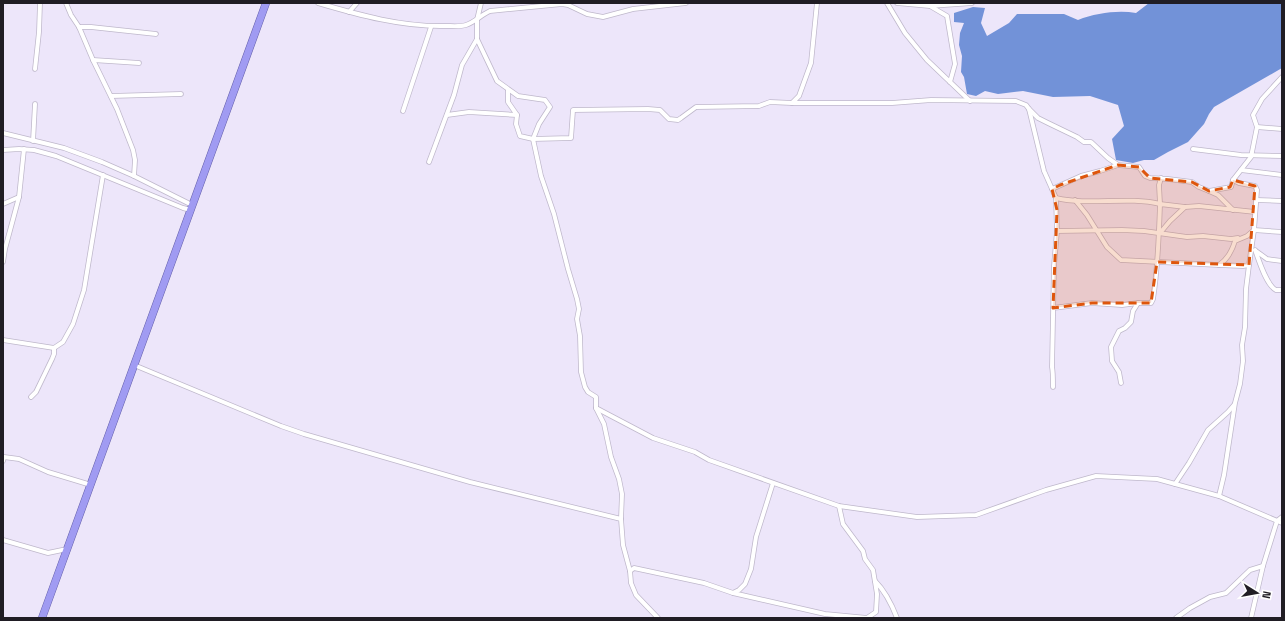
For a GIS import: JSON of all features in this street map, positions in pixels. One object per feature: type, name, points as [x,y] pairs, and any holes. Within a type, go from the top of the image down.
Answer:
[{"type":"highway","points":[[42,618],[266,3]]},
{"type":"highway","points":[[261,17],[270,3]]},
{"type":"street","points":[[35,69],[40,3]]},
{"type":"street","points":[[66,3],[79,27],[117,109],[133,150],[135,160],[134,176]]},
{"type":"street","points":[[318,3],[375,19],[431,27],[465,26],[490,11],[557,4],[568,5],[587,14],[603,17],[633,9],[686,3]]},
{"type":"street","points":[[349,12],[357,3]]},
{"type":"street","points":[[481,3],[477,20],[477,39],[497,81],[518,96],[545,100],[550,107],[539,124],[533,139],[541,176],[554,214],[577,299],[579,309],[577,319],[580,336],[581,372],[585,387],[588,392],[596,397],[596,408],[604,424],[611,458],[619,479],[622,494],[621,519],[623,545],[630,571],[631,583],[636,595],[658,618]]},
{"type":"street","points":[[632,3],[633,9]]},
{"type":"street","points":[[792,103],[799,96],[810,63],[816,3]]},
{"type":"street","points":[[887,3],[905,33],[927,60],[970,101]]},
{"type":"street","points":[[897,3],[930,6],[972,3]]},
{"type":"street","points":[[930,6],[947,16],[954,64],[950,82]]},
{"type":"street","points":[[79,27],[156,34]]},
{"type":"street","points":[[402,111],[431,27]]},
{"type":"street","points":[[429,162],[462,65],[477,39]]},
{"type":"street","points":[[93,60],[139,63]]},
{"type":"street","points":[[1209,190],[1230,187],[1233,180],[1251,157],[1257,127],[1253,115],[1262,99],[1282,77]]},
{"type":"street","points":[[508,90],[508,102],[517,115],[516,124],[520,136],[533,139],[571,138],[573,110],[660,110],[669,119],[678,120],[696,107],[759,106],[770,102],[892,103],[931,100],[1016,101],[1026,105],[1038,118],[1078,137],[1084,142],[1091,142],[1118,165]]},
{"type":"street","points":[[111,96],[181,94]]},
{"type":"street","points":[[33,140],[35,104]]},
{"type":"street","points":[[1029,109],[1044,171],[1056,198],[1057,231],[1053,308],[1053,387]]},
{"type":"street","points":[[446,115],[469,112],[517,115]]},
{"type":"street","points":[[1257,127],[1282,129]]},
{"type":"street","points":[[3,133],[64,148],[102,162],[134,176],[192,207]]},
{"type":"street","points":[[3,262],[19,197],[24,149]]},
{"type":"street","points":[[1193,149],[1252,155],[1282,156]]},
{"type":"street","points":[[3,150],[34,150],[56,156],[183,208],[192,207]]},
{"type":"street","points":[[1052,188],[1081,176],[1118,165],[1139,167],[1145,176],[1150,178],[1192,182],[1199,187],[1218,195],[1233,210]]},
{"type":"street","points":[[1241,170],[1282,175]]},
{"type":"street","points":[[3,340],[54,348],[63,342],[72,324],[84,290],[103,175]]},
{"type":"street","points":[[1053,308],[1092,303],[1122,305],[1151,302],[1153,299],[1158,271],[1157,262],[1160,204],[1159,185],[1161,178]]},
{"type":"street","points":[[1219,496],[1224,475],[1243,361],[1242,345],[1245,327],[1246,289],[1253,241],[1257,190],[1255,186],[1239,183],[1233,180]]},
{"type":"street","points":[[3,204],[19,197]]},
{"type":"street","points":[[1056,198],[1101,202],[1147,200],[1160,204],[1185,207],[1200,206],[1255,212]]},
{"type":"street","points":[[1075,200],[1097,230],[1107,247],[1121,260],[1242,266],[1249,265]]},
{"type":"street","points":[[1256,200],[1281,200]]},
{"type":"street","points":[[1159,233],[1185,207]]},
{"type":"street","points":[[1057,231],[1130,230],[1187,237],[1203,236],[1231,239],[1247,236],[1254,230],[1282,232]]},
{"type":"street","points":[[1219,265],[1231,252],[1235,241],[1243,236]]},
{"type":"street","points":[[1253,241],[1263,271],[1269,283],[1276,290],[1282,290]]},
{"type":"street","points":[[1256,250],[1267,259],[1282,261]]},
{"type":"street","points":[[1121,383],[1118,372],[1112,361],[1111,347],[1119,331],[1131,322],[1133,311],[1138,303]]},
{"type":"street","points":[[31,397],[36,392],[52,359],[54,348]]},
{"type":"street","points":[[134,365],[281,426],[304,434],[470,482],[621,519]]},
{"type":"street","points":[[1175,484],[1208,430],[1228,412],[1235,403]]},
{"type":"street","points":[[596,408],[653,438],[695,452],[710,460],[839,506],[917,517],[976,515],[1046,490],[1096,476],[1157,479],[1219,496],[1280,522]]},
{"type":"street","points":[[3,458],[19,459],[48,472],[91,485]]},
{"type":"street","points":[[733,593],[745,584],[751,569],[756,537],[773,483]]},
{"type":"street","points":[[630,571],[634,568],[656,572],[704,583],[733,593],[818,613],[867,618],[876,612],[877,594],[873,570],[865,559],[863,551],[843,524],[839,506]]},
{"type":"street","points":[[1251,618],[1263,566],[1282,517]]},
{"type":"street","points":[[3,540],[48,552],[68,549]]},
{"type":"street","points":[[1176,618],[1210,597],[1226,593],[1250,570],[1263,566]]},
{"type":"street","points":[[875,581],[894,608],[896,618]]},
{"type":"highlighted area","points":[[1118,165],[1139,167],[1150,178],[1192,182],[1209,191],[1230,187],[1233,180],[1255,186],[1249,265],[1157,262],[1151,303],[1092,303],[1053,308],[1057,210],[1052,189]]},
{"type":"water","points":[[1149,3],[1282,3],[1282,68],[1214,107],[1204,124],[1188,142],[1154,160],[1144,160],[1133,163],[1116,160],[1112,139],[1124,126],[1118,105],[1090,96],[1053,97],[1023,91],[998,94],[985,91],[976,96],[967,94],[964,77],[961,72],[962,56],[959,45],[960,33],[964,23],[954,22],[954,13],[973,7],[985,8],[981,23],[987,36],[1009,23],[1017,14],[1064,14],[1078,20],[1107,13],[1136,13]]}]
